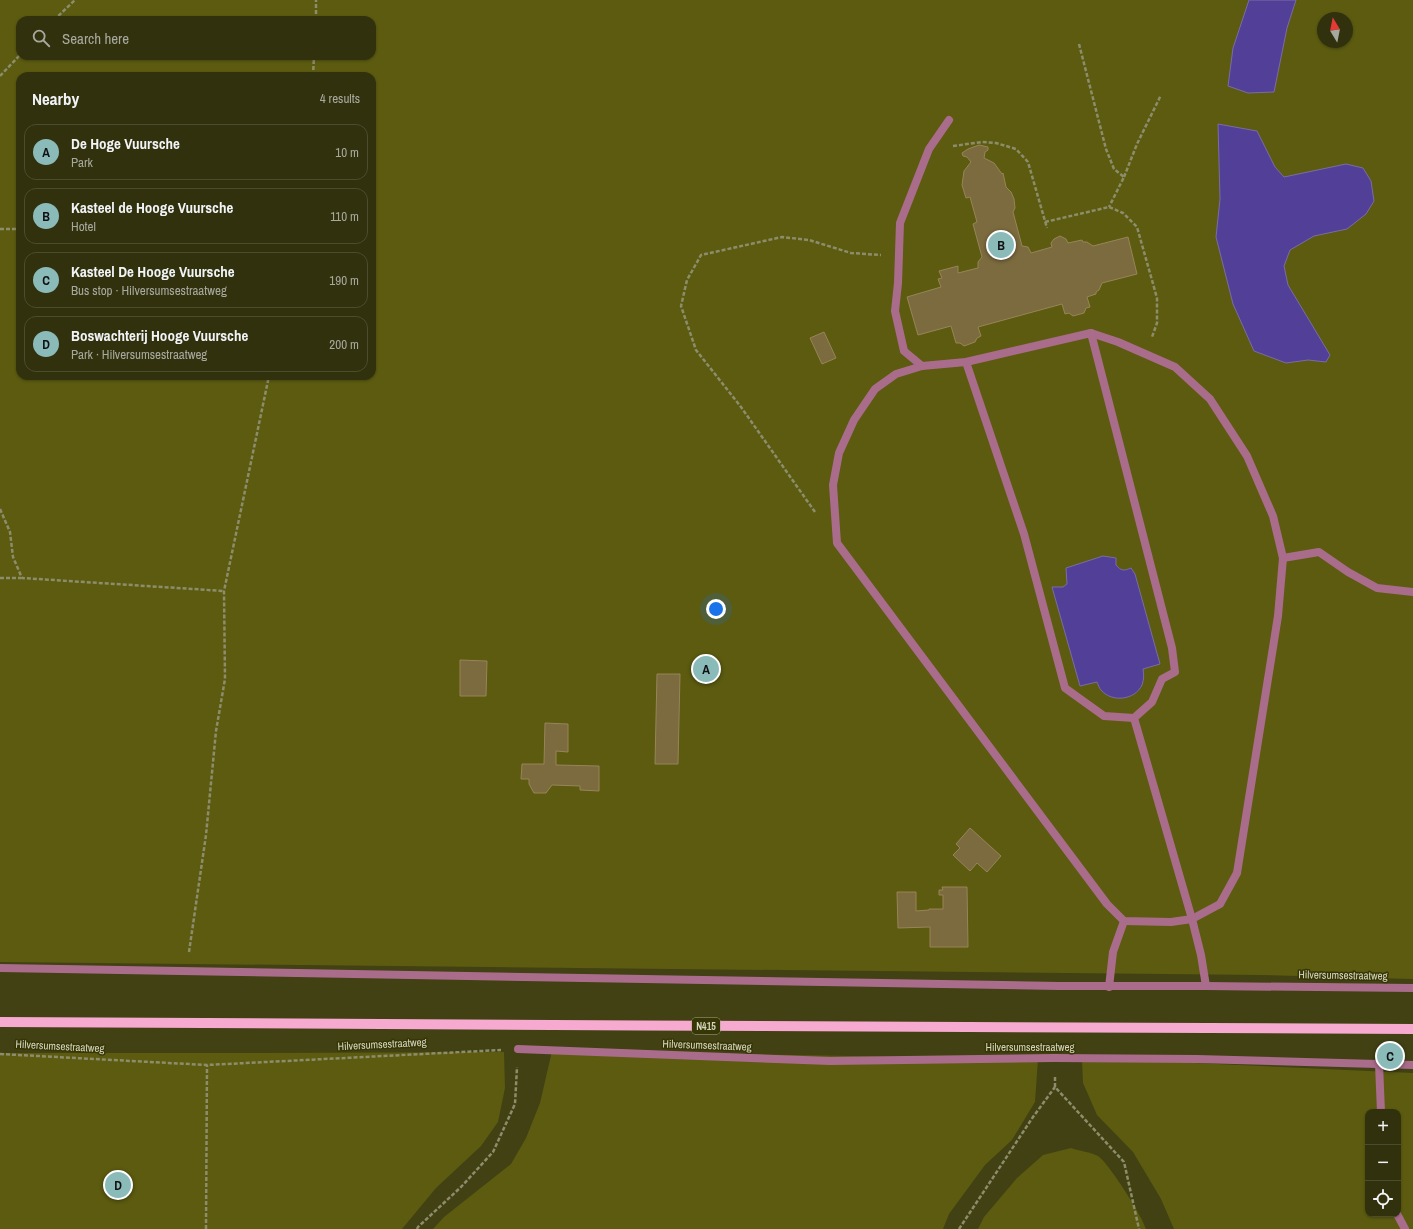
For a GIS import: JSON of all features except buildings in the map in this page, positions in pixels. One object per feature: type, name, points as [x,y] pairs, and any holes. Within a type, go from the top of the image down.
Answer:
[{"type":"main road","name":"Hilversumsestraatweg","points":[[0,1022],[213,1022],[1065,1029],[1413,1029]]},
{"type":"street","points":[[922,366],[904,351],[895,311],[898,283],[900,223],[929,149],[949,120]]},
{"type":"street","points":[[966,362],[1024,534],[1065,688],[1104,716],[1134,718],[1152,702],[1162,679],[1175,672],[1172,648],[1091,333]]},
{"type":"street","points":[[1091,333],[1118,342],[1146,355],[1174,367],[1210,399],[1247,456],[1273,516],[1283,558],[1278,616],[1237,873],[1220,904],[1192,918],[1171,922],[1124,921],[1107,904],[837,543],[833,485],[838,453],[854,420],[875,389],[896,374],[922,366],[966,362],[1091,333]]},
{"type":"street","points":[[1283,558],[1319,552],[1348,572],[1377,588],[1413,592]]},
{"type":"street","points":[[1134,718],[1192,918],[1201,955],[1206,986]]},
{"type":"street","points":[[1109,986],[1113,952],[1124,921]]},
{"type":"street","name":"Hilversumsestraatweg","points":[[0,968],[1109,986],[1413,988]]},
{"type":"street","name":"Hilversumsestraatweg","points":[[518,1049],[830,1061],[1053,1058],[1189,1059],[1413,1065]]},
{"type":"street","points":[[1379,1064],[1381,1109]]},
{"type":"street","points":[[1399,1217],[1405,1229]]},
{"type":"path","points":[[58,16],[75,0]]},
{"type":"path","points":[[316,0],[316,16]]},
{"type":"path","points":[[1079,44],[1109,156],[1114,169],[1124,177]]},
{"type":"path","points":[[0,76],[16,59]]},
{"type":"path","points":[[314,60],[314,72]]},
{"type":"path","points":[[1109,207],[1161,95]]},
{"type":"path","points":[[929,149],[982,142],[996,143],[1016,149],[1028,162],[1048,228]]},
{"type":"path","points":[[1046,222],[1109,207],[1123,213],[1137,227],[1157,298],[1157,322],[1146,355]]},
{"type":"path","points":[[0,229],[16,229]]},
{"type":"path","points":[[815,512],[741,407],[696,350],[681,306],[687,280],[701,255],[782,237],[808,240],[851,253],[899,257]]},
{"type":"path","points":[[186,971],[206,835],[216,731],[225,679],[224,591],[268,380]]},
{"type":"path","points":[[0,509],[10,532],[13,557],[22,578]]},
{"type":"path","points":[[0,578],[22,578],[224,591]]},
{"type":"path","points":[[417,1229],[418,1226],[461,1187],[493,1152],[515,1104],[518,1049]]},
{"type":"path","name":"Hilversumsestraatweg","points":[[0,1054],[207,1065],[518,1049]]},
{"type":"path","points":[[206,1229],[207,1065]]},
{"type":"path","points":[[959,1229],[1024,1129],[1055,1087],[1124,1162],[1140,1229]]},
{"type":"shaded area","points":[[0,0],[1413,0],[1413,979],[1261,975],[0,962]]},
{"type":"shaded area","points":[[1249,0],[1296,0],[1287,28],[1274,92],[1248,93],[1228,86],[1233,48]]},
{"type":"shaded area","points":[[1218,124],[1257,131],[1275,167],[1284,177],[1346,164],[1363,168],[1371,181],[1374,201],[1366,214],[1347,229],[1314,236],[1290,250],[1284,266],[1288,285],[1330,355],[1326,362],[1308,360],[1286,363],[1254,351],[1233,304],[1216,237],[1220,199]]},
{"type":"shaded area","points":[[1103,556],[1116,558],[1116,565],[1119,568],[1124,570],[1131,568],[1135,574],[1160,664],[1143,669],[1143,681],[1139,690],[1129,697],[1123,698],[1111,697],[1106,694],[1100,689],[1097,682],[1080,686],[1052,587],[1063,587],[1067,584],[1066,568]]},
{"type":"shaded area","points":[[552,1051],[1038,1059],[1035,1102],[1012,1140],[985,1165],[949,1214],[943,1229],[433,1229],[444,1217],[511,1164],[526,1138],[540,1103]]},
{"type":"shaded area","points":[[504,1052],[505,1088],[498,1122],[481,1146],[436,1188],[402,1229],[0,1229],[0,1053]]},
{"type":"shaded area","points":[[1082,1060],[1128,1060],[1413,1073],[1413,1229],[1174,1229],[1161,1199],[1133,1152],[1097,1115],[1083,1083]]},
{"type":"shaded area","points":[[1071,1148],[1098,1156],[1103,1160],[1125,1190],[1139,1213],[1146,1229],[978,1229],[984,1217],[1017,1178],[1043,1155]]},
{"type":"place","name":"Kasteel de Hooge Vuursche","points":[[1001,245]]},
{"type":"place","name":"De Hoge Vuursche","points":[[706,669]]},
{"type":"place","name":"Kasteel De Hooge Vuursche","points":[[1390,1056]]},
{"type":"place","name":"Boswachterij Hooge Vuursche","points":[[118,1185]]}]
